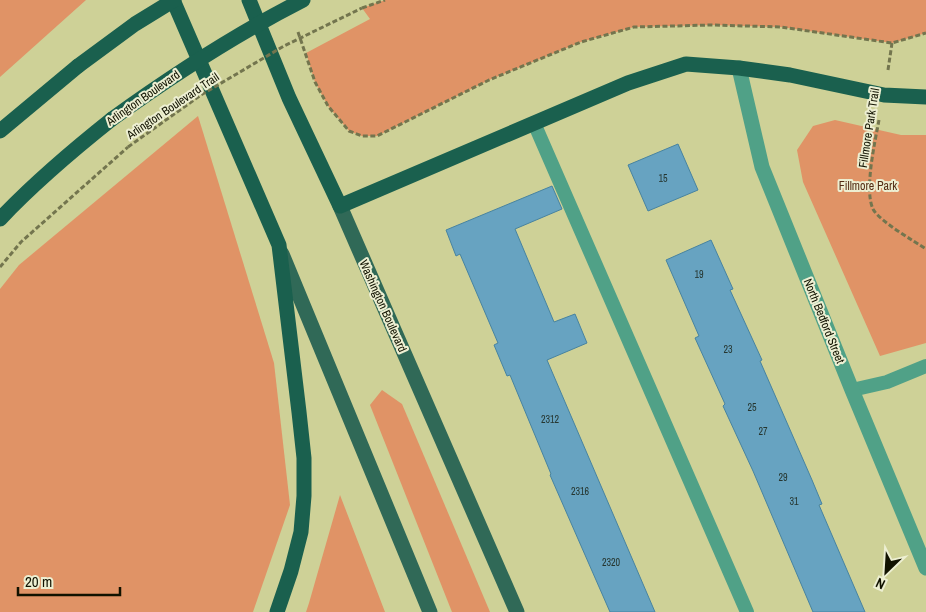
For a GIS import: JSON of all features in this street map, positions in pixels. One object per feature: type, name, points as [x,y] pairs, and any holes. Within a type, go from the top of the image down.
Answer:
[{"type":"highway","points":[[2,128],[78,66],[135,24],[174,0],[279,246],[303,449],[304,496],[301,532],[291,571],[277,612]]},
{"type":"highway","name":"Washington Boulevard","points":[[249,0],[289,98],[340,206]]},
{"type":"highway","name":"Arlington Boulevard","points":[[0,219],[27,191],[112,119],[166,80],[222,45],[303,0]]},
{"type":"highway","points":[[340,206],[628,83],[686,64],[790,75],[884,95],[926,97]]},
{"type":"main road","name":"Washington Boulevard","points":[[340,206],[516,612]]},
{"type":"main road","points":[[279,246],[430,612]]},
{"type":"street","name":"North Bedford Street","points":[[738,68],[762,167],[926,568]]},
{"type":"lane","points":[[534,123],[747,612]]},
{"type":"lane","points":[[852,390],[887,382],[926,366]]},
{"type":"path","name":"Arlington Boulevard Trail","points":[[0,267],[21,242],[128,148],[201,95],[276,50],[362,8],[385,0]]},
{"type":"path","points":[[296,26],[315,82],[328,106],[349,131]]},
{"type":"path","name":"Fillmore Park Trail","points":[[892,43],[877,129],[869,192],[874,211],[896,230],[926,249]]},
{"type":"green space","points":[[0,0],[86,0],[0,77]]},
{"type":"green space","points":[[385,0],[926,0],[926,33],[892,43],[781,27],[712,25],[634,27],[581,42],[489,80],[377,136],[362,136],[349,131],[328,106],[315,82],[306,53],[370,19],[362,8]]},
{"type":"green space","points":[[198,116],[274,363],[290,505],[253,612],[0,612],[0,289],[19,265]]},
{"type":"green space","name":"Fillmore Park","points":[[835,120],[901,135],[926,135],[926,343],[880,356],[803,182],[797,150],[813,126]]},
{"type":"green space","points":[[382,390],[402,404],[490,612],[452,612],[370,405]]},
{"type":"green space","points":[[340,495],[385,612],[306,612]]},
{"type":"building","points":[[678,144],[698,190],[648,211],[628,165]]},
{"type":"building","points":[[552,186],[562,209],[515,229],[554,322],[575,314],[587,343],[547,360],[655,612],[610,612],[550,475],[510,375],[507,376],[494,345],[498,343],[460,254],[456,256],[446,230]]},
{"type":"building","points":[[711,240],[733,289],[730,290],[762,360],[760,361],[812,480],[822,504],[819,505],[865,612],[813,612],[723,406],[725,404],[695,338],[699,336],[666,260]]}]
